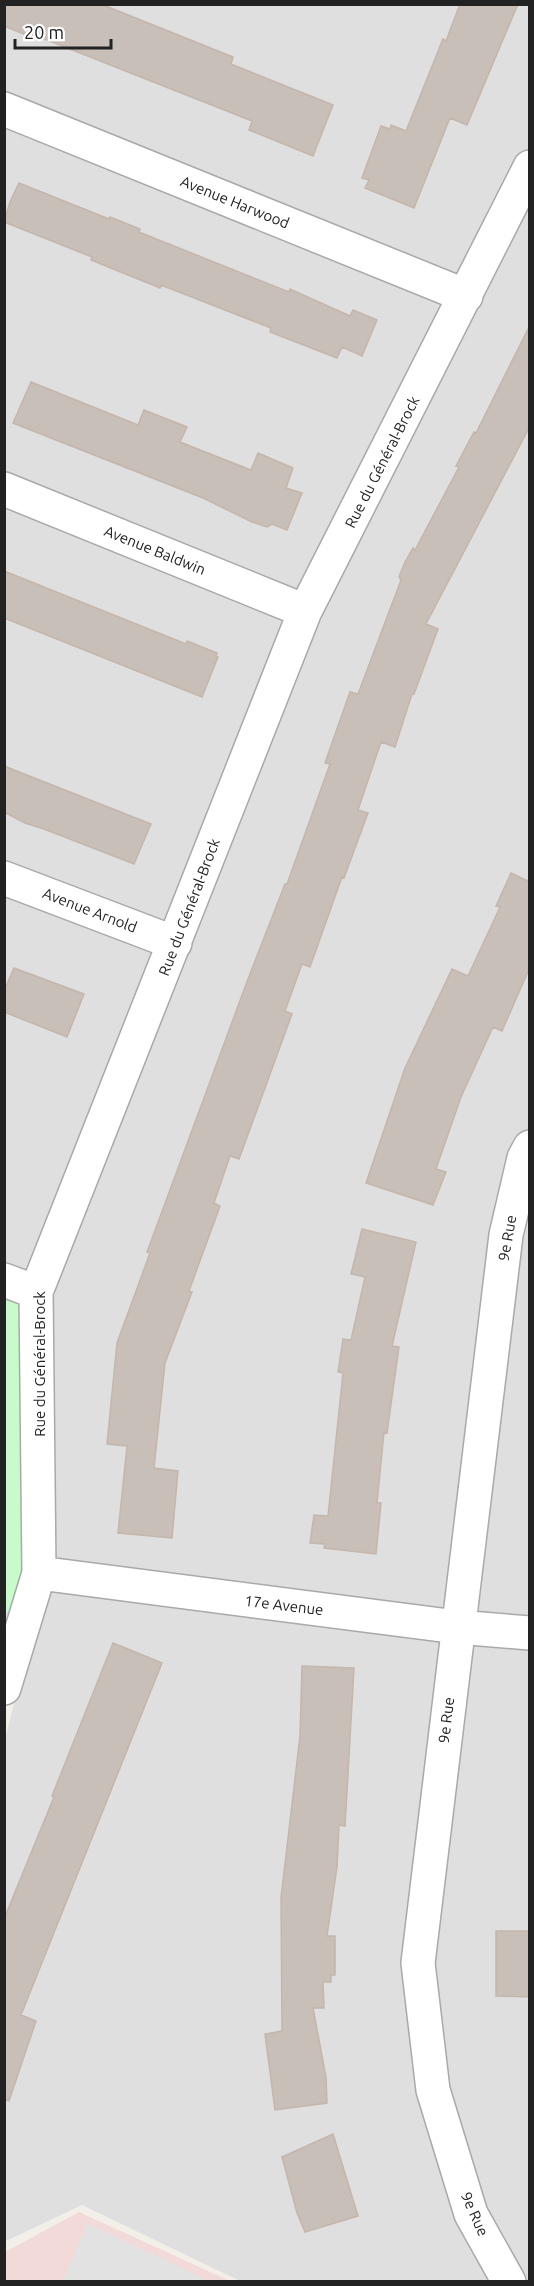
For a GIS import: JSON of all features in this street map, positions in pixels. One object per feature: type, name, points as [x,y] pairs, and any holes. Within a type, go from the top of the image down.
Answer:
[{"type":"street","name":"Avenue Harwood","points":[[4,109],[466,296]]},
{"type":"street","name":"Rue du Général-Brock","points":[[4,1688],[15,1616],[39,1573],[36,1292],[305,611],[530,167]]},
{"type":"street","name":"Avenue Baldwin","points":[[4,489],[305,611]]},
{"type":"street","name":"Avenue Arnold","points":[[4,878],[175,943]]},
{"type":"street","name":"9e Rue","points":[[509,2282],[471,2214],[433,2090],[418,1963],[506,1235],[524,1158],[530,1147]]},
{"type":"street","points":[[4,1280],[36,1292]]},
{"type":"street","name":"17e Avenue","points":[[39,1573],[458,1627],[530,1633]]},
{"type":"shaded area","points":[[5,5],[529,5],[529,2281],[240,2281],[82,2205],[8,2240],[5,2239],[4,1744],[31,1634],[4,1623]]},
{"type":"shaded area","points":[[79,2212],[230,2281],[5,2282],[5,2252]]},
{"type":"shaded area","points":[[87,2223],[208,2281],[63,2281]]},
{"type":"green space","points":[[4,1278],[36,1292],[26,1619],[5,1610]]},
{"type":"building","points":[[4,4],[101,4],[233,57],[231,64],[333,105],[313,156],[249,130],[252,121],[32,34],[31,37],[4,26]]},
{"type":"building","points":[[460,4],[518,4],[467,125],[450,118],[414,208],[365,188],[369,180],[362,178],[381,126],[390,129],[391,125],[406,131],[443,39],[446,41]]},
{"type":"building","points":[[19,183],[140,229],[139,232],[289,292],[290,289],[350,316],[353,310],[377,320],[362,356],[342,347],[337,358],[270,332],[271,328],[161,285],[160,288],[91,260],[92,257],[4,222]]},
{"type":"building","points":[[530,325],[530,426],[426,624],[438,629],[414,694],[412,694],[395,747],[381,742],[358,810],[368,813],[310,967],[302,964],[285,1011],[292,1014],[239,1159],[230,1156],[214,1203],[220,1206],[189,1291],[192,1292],[165,1363],[154,1468],[178,1471],[172,1538],[118,1533],[127,1446],[107,1444],[117,1343],[150,1253],[147,1252],[248,979],[285,884],[287,884],[330,764],[325,763],[350,692],[358,694],[401,580],[399,577],[405,562],[413,548],[415,550],[459,467],[456,466],[474,432],[476,433]]},
{"type":"building","points":[[31,382],[138,425],[144,410],[187,427],[180,442],[251,470],[258,453],[293,468],[286,488],[302,493],[287,530],[272,524],[267,527],[252,522],[203,498],[13,423]]},
{"type":"building","points":[[4,571],[186,644],[187,641],[217,653],[218,657],[202,697],[4,618]]},
{"type":"building","points":[[4,766],[151,824],[134,864],[25,823],[4,812]]},
{"type":"building","points":[[511,873],[530,882],[530,967],[502,1031],[493,1027],[461,1097],[436,1169],[446,1172],[433,1205],[366,1183],[405,1068],[452,969],[468,976],[500,907],[496,906]]},
{"type":"building","points":[[14,968],[84,994],[67,1037],[4,1012],[4,991]]},
{"type":"building","points":[[362,1229],[416,1242],[392,1346],[399,1347],[387,1433],[384,1432],[377,1503],[381,1503],[376,1554],[324,1548],[325,1544],[310,1543],[314,1515],[328,1516],[343,1373],[338,1372],[343,1339],[351,1340],[365,1277],[351,1274]]},
{"type":"building","points":[[113,1643],[162,1663],[21,2015],[36,2021],[9,2101],[4,2100],[4,1919]]},
{"type":"building","points":[[302,1666],[354,1668],[345,1826],[339,1825],[337,1867],[327,1936],[335,1936],[335,1975],[331,1975],[331,1982],[323,1982],[324,2008],[313,2008],[326,2077],[327,2103],[275,2110],[265,2034],[282,2031],[281,1898],[300,1736]]},
{"type":"building","points":[[496,1931],[530,1931],[530,1997],[496,1996]]},
{"type":"building","points":[[333,2134],[358,2216],[305,2232],[297,2213],[282,2157]]}]
